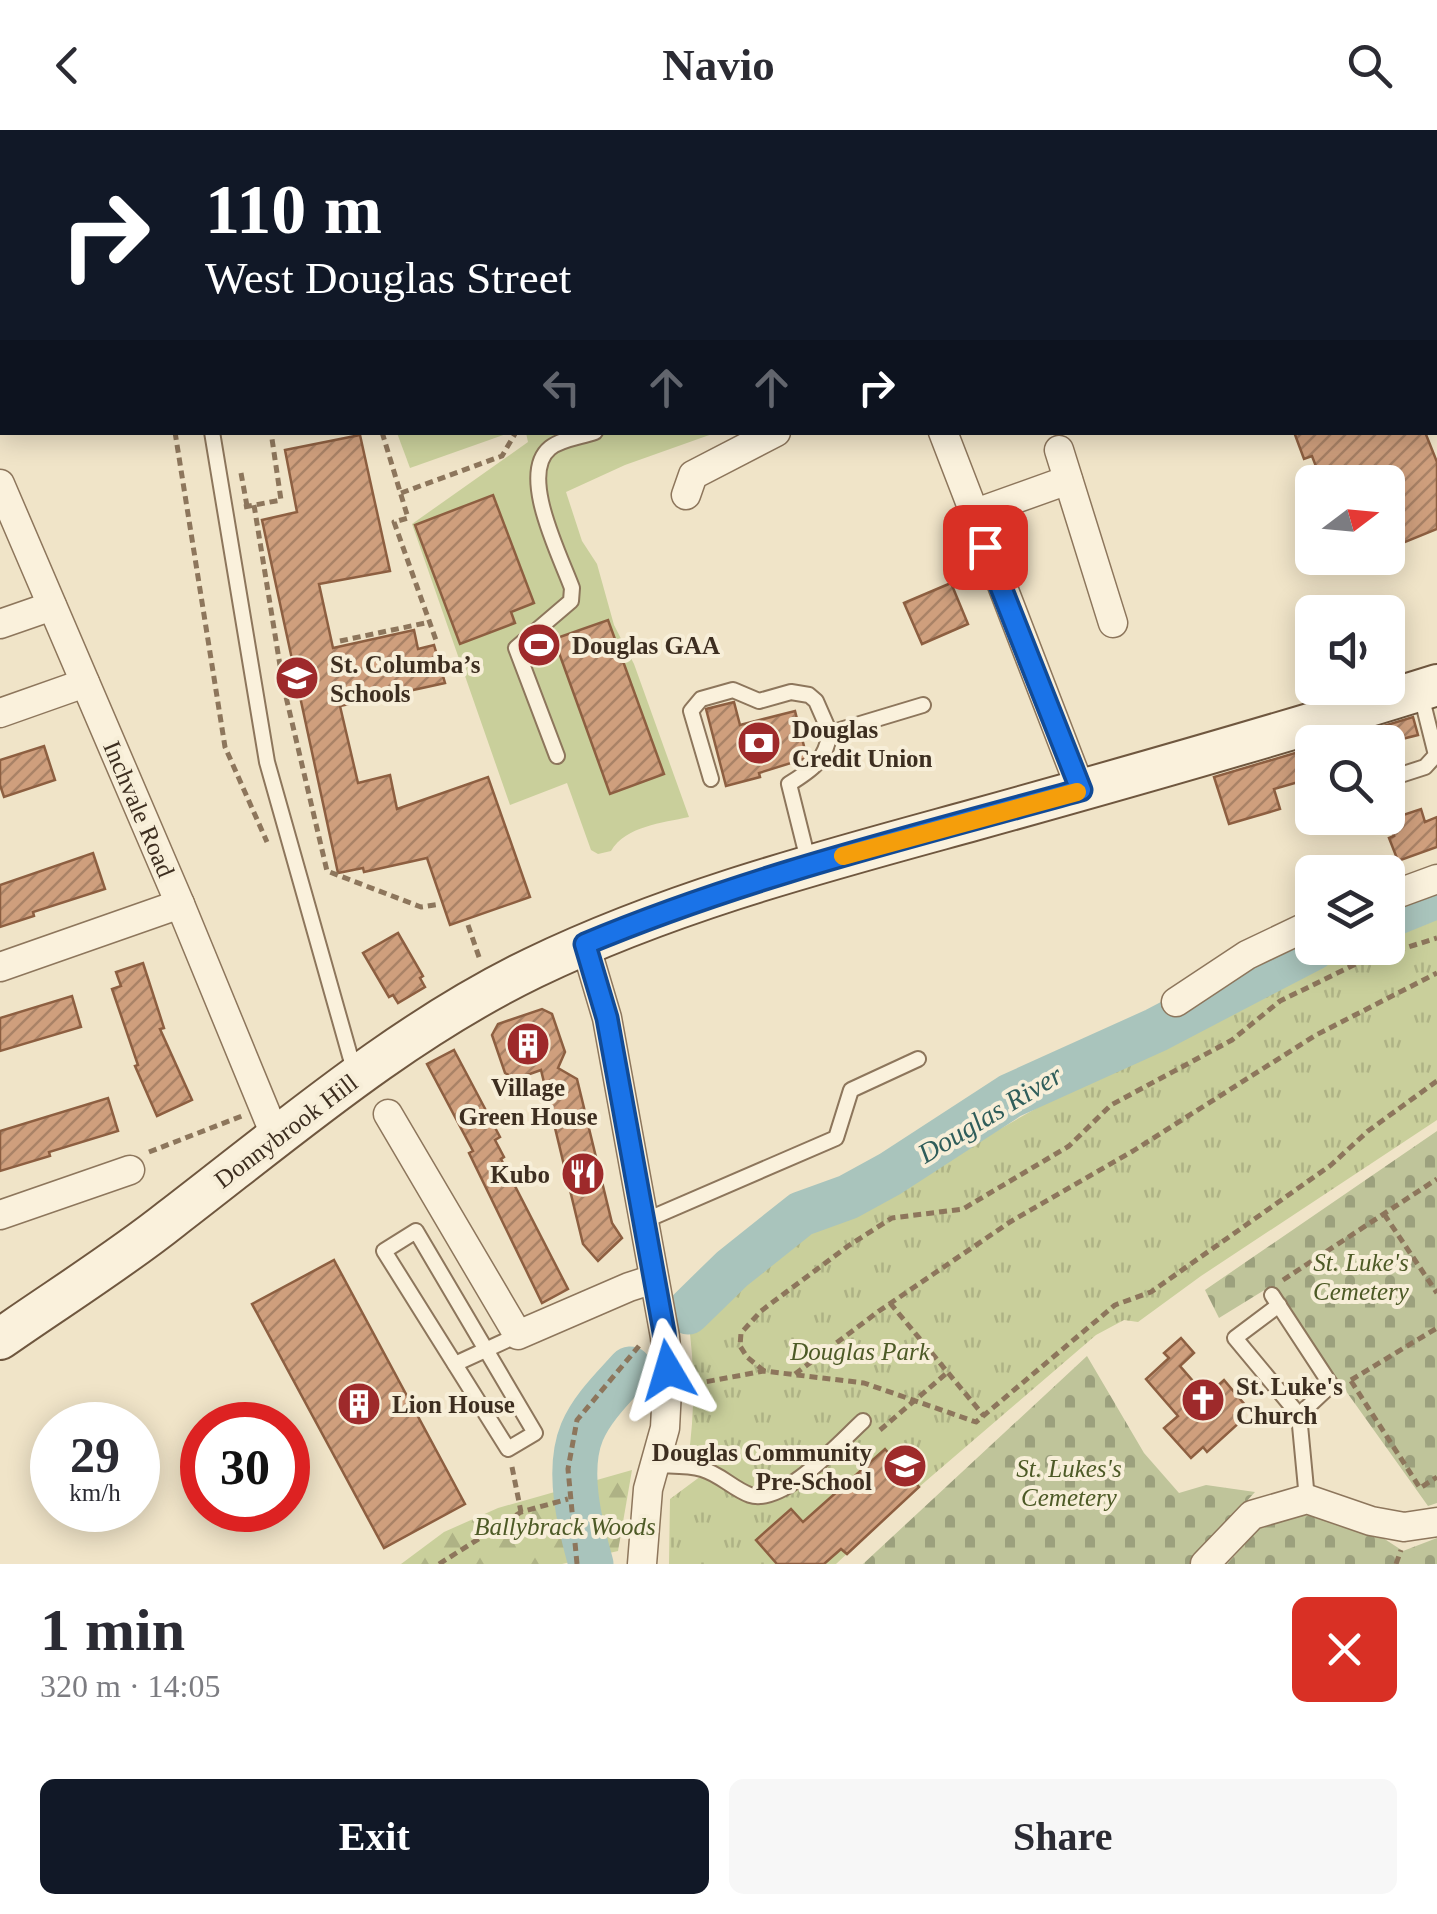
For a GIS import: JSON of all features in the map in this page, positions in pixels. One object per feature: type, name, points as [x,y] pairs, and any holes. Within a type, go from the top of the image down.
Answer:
[{"type":"main road","name":"Donnybrook Hill","points":[[0,1339],[168,1222],[268,1121],[356,1078],[444,1018],[530,969],[674,908],[810,865],[1428,688]]},
{"type":"street","points":[[686,495],[693,475],[770,435]]},
{"type":"street","points":[[945,435],[1081,790]]},
{"type":"street","points":[[1059,450],[1113,623]]},
{"type":"street","points":[[973,514],[1068,480]]},
{"type":"street","name":"Inchvale Road","points":[[0,484],[180,904],[268,1121]]},
{"type":"street","points":[[0,624],[52,606]]},
{"type":"street","points":[[0,713],[86,684]]},
{"type":"street","points":[[1405,891],[1437,880]]},
{"type":"street","points":[[0,967],[180,904]]},
{"type":"street","points":[[1176,1002],[1247,955],[1295,932]]},
{"type":"street","points":[[585,944],[607,1018],[668,1370],[664,1428],[648,1490],[642,1564]]},
{"type":"street","points":[[388,1114],[518,1335],[629,1286],[654,1279]]},
{"type":"street","points":[[0,1216],[130,1170]]},
{"type":"street","points":[[1205,1564],[1252,1515],[1307,1499],[1370,1521],[1404,1528],[1437,1522]]},
{"type":"lane","points":[[212,435],[267,762],[356,1078]]},
{"type":"lane","points":[[556,756],[516,648],[571,601],[572,588],[537,489],[537,465],[556,444],[584,435]]},
{"type":"lane","points":[[1405,773],[1425,767],[1436,755],[1428,688]]},
{"type":"lane","points":[[711,779],[691,711],[701,698],[732,690],[759,701],[791,692],[809,695],[816,701],[830,733],[823,758],[814,769],[790,784],[810,865]]},
{"type":"lane","points":[[830,733],[924,704]]},
{"type":"lane","points":[[644,1221],[836,1138],[851,1090],[918,1060]]},
{"type":"lane","points":[[416,1231],[535,1433],[508,1449],[455,1364],[384,1250],[416,1231]]},
{"type":"lane","points":[[1299,1415],[1331,1385],[1275,1300],[1235,1338],[1299,1415],[1307,1499]]},
{"type":"lane","points":[[455,1364],[518,1335]]},
{"type":"lane","points":[[656,1465],[703,1469],[747,1494],[772,1495],[793,1484],[863,1422]]},
{"type":"path","points":[[175,435],[224,747],[274,856]]},
{"type":"path","points":[[236,508],[282,500],[271,435]]},
{"type":"path","points":[[383,435],[408,518],[394,522],[437,643]]},
{"type":"path","points":[[401,493],[502,456],[514,435]]},
{"type":"path","points":[[254,505],[284,684],[326,871],[421,907],[440,904]]},
{"type":"path","points":[[189,517],[200,515]]},
{"type":"path","points":[[340,641],[430,622]]},
{"type":"path","points":[[468,925],[483,970]]},
{"type":"path","points":[[764,1371],[746,1357],[740,1346],[741,1333],[761,1311],[848,1246],[892,1218],[962,1209],[1070,1146],[1112,1106],[1232,1040],[1280,1001],[1360,962],[1437,938]]},
{"type":"path","points":[[795,1374],[890,1302],[1010,1222],[1133,1151],[1316,1034],[1437,973]]},
{"type":"path","points":[[690,1384],[764,1371],[795,1374],[864,1384],[976,1422],[1115,1305],[1151,1292],[1232,1236],[1332,1165],[1368,1130],[1437,1081]]},
{"type":"path","points":[[130,1170],[139,1156],[233,1120],[268,1121]]},
{"type":"path","points":[[1294,1292],[1285,1278],[1437,1179]]},
{"type":"path","points":[[1384,1214],[1437,1292]]},
{"type":"path","points":[[890,1302],[984,1416]]},
{"type":"path","points":[[1351,1380],[1437,1328]]},
{"type":"path","points":[[577,1564],[568,1469],[577,1420],[630,1354]]},
{"type":"path","points":[[1341,1365],[1420,1488],[1437,1477]]},
{"type":"path","points":[[879,1430],[949,1371]]},
{"type":"path","points":[[508,1449],[521,1512]]},
{"type":"path","points":[[440,1564],[521,1512],[568,1499]]},
{"type":"green space","points":[[398,435],[503,435],[410,468]]},
{"type":"green space","name":"Douglas GAA","points":[[526,435],[709,435],[625,465],[566,492],[582,541],[597,564],[614,625],[634,664],[689,817],[635,831],[611,851],[598,854],[591,850],[567,783],[510,805],[412,524],[528,442]]},
{"type":"green space","name":"Douglas Park","points":[[1437,896],[1437,1120],[1138,1322],[1124,1320],[1096,1335],[836,1564],[669,1564],[670,1499],[701,1476],[688,1460],[693,1389],[688,1319],[704,1299],[790,1224],[977,1142],[1295,961],[1295,965],[1405,965],[1405,909]]},
{"type":"green space","name":"St. Luke's Cemetery","points":[[1437,1131],[1437,1503],[1428,1506],[1271,1286],[1219,1318],[1205,1290]]},
{"type":"green space","name":"St. Lukes's Cemetery","points":[[1087,1356],[1144,1453],[1179,1493],[1206,1485],[1255,1492],[1190,1564],[863,1564]]},
{"type":"green space","name":"Ballybrack Woods","points":[[632,1470],[618,1551],[562,1564],[401,1564],[444,1532],[498,1508]]},
{"type":"green space","points":[[1305,1515],[1363,1525],[1403,1551],[1437,1538],[1437,1564],[1227,1564],[1266,1521]]},
{"type":"building","points":[[360,435],[390,571],[319,584],[333,648],[414,630],[418,649],[434,645],[445,683],[340,706],[358,783],[390,775],[397,809],[488,777],[530,897],[450,925],[427,858],[364,872],[363,868],[338,873],[262,520],[297,512],[285,450]]},
{"type":"building","points":[[1295,435],[1426,435],[1437,462],[1437,529],[1405,542],[1405,465],[1315,465],[1312,456],[1304,459]]},
{"type":"building","points":[[493,495],[534,603],[511,612],[515,623],[460,644],[415,525]]},
{"type":"building","points":[[951,583],[968,624],[922,644],[904,603]]},
{"type":"building","points":[[608,620],[664,774],[610,794],[554,639]]},
{"type":"building","name":"Douglas Credit Union","points":[[734,702],[740,725],[795,711],[807,758],[726,786],[706,709]]},
{"type":"building","points":[[1413,717],[1418,735],[1405,738],[1405,725],[1387,725]]},
{"type":"building","points":[[44,746],[55,780],[4,797],[0,760]]},
{"type":"building","points":[[1295,753],[1295,783],[1274,789],[1280,809],[1229,824],[1214,777]]},
{"type":"building","points":[[1421,809],[1425,822],[1437,817],[1437,847],[1405,858],[1405,855],[1396,855],[1389,838],[1405,835],[1405,814]]},
{"type":"building","points":[[93,853],[105,889],[0,927],[0,885]]},
{"type":"building","points":[[398,933],[423,976],[420,978],[425,987],[398,1003],[393,995],[389,997],[363,953]]},
{"type":"building","points":[[143,963],[164,1028],[160,1029],[192,1100],[157,1116],[135,1066],[138,1065],[112,989],[121,986],[116,972]]},
{"type":"building","points":[[72,996],[81,1027],[0,1051],[0,1018]]},
{"type":"building","points":[[542,1009],[552,1014],[565,1052],[558,1068],[577,1079],[612,1223],[622,1238],[598,1261],[583,1244],[541,1070],[516,1079],[505,1073],[492,1035],[498,1024]]},
{"type":"building","points":[[454,1050],[500,1137],[495,1140],[504,1157],[501,1159],[568,1289],[542,1303],[469,1153],[473,1151],[427,1064]]},
{"type":"building","points":[[108,1098],[118,1131],[0,1171],[0,1131]]},
{"type":"building","name":"Lion House","points":[[334,1260],[465,1504],[384,1548],[310,1411],[310,1402],[305,1402],[252,1304]]},
{"type":"building","name":"St. Luke's Church","points":[[1181,1338],[1194,1353],[1180,1366],[1206,1396],[1224,1380],[1245,1405],[1234,1415],[1240,1422],[1207,1452],[1203,1447],[1191,1458],[1164,1428],[1178,1416],[1146,1379],[1169,1358],[1164,1353]]},
{"type":"building","points":[[885,1449],[919,1487],[847,1554],[841,1549],[824,1564],[777,1564],[756,1540],[791,1509],[803,1522]]},
{"type":"waterway","name":"Douglas River","points":[[1405,909],[1437,896]]},
{"type":"waterway","name":"Douglas River","points":[[688,1312],[732,1269],[801,1214],[848,1197],[890,1174],[1010,1096],[1156,1030],[1295,957]]},
{"type":"waterway","name":"Douglas River","points":[[591,1564],[576,1498],[577,1447],[591,1415],[630,1369]]},
{"type":"slow traffic","points":[[843,856],[1077,792]]},
{"type":"place","name":"Douglas GAA","points":[[539,645]]},
{"type":"place","name":"St. Columba’s Schools","points":[[297,678]]},
{"type":"place","name":"Douglas Credit Union","points":[[759,743]]},
{"type":"place","name":"Village Green House","points":[[528,1044]]},
{"type":"place","name":"Kubo","points":[[583,1174]]},
{"type":"place","name":"St. Luke's Church","points":[[1203,1400]]},
{"type":"place","name":"Lion House","points":[[359,1404]]},
{"type":"place","name":"Douglas Community Pre-School","points":[[905,1466]]},
{"type":"route","points":[[668,1370],[607,1018],[585,944],[674,908],[776,876],[1081,790],[985,547]]}]
